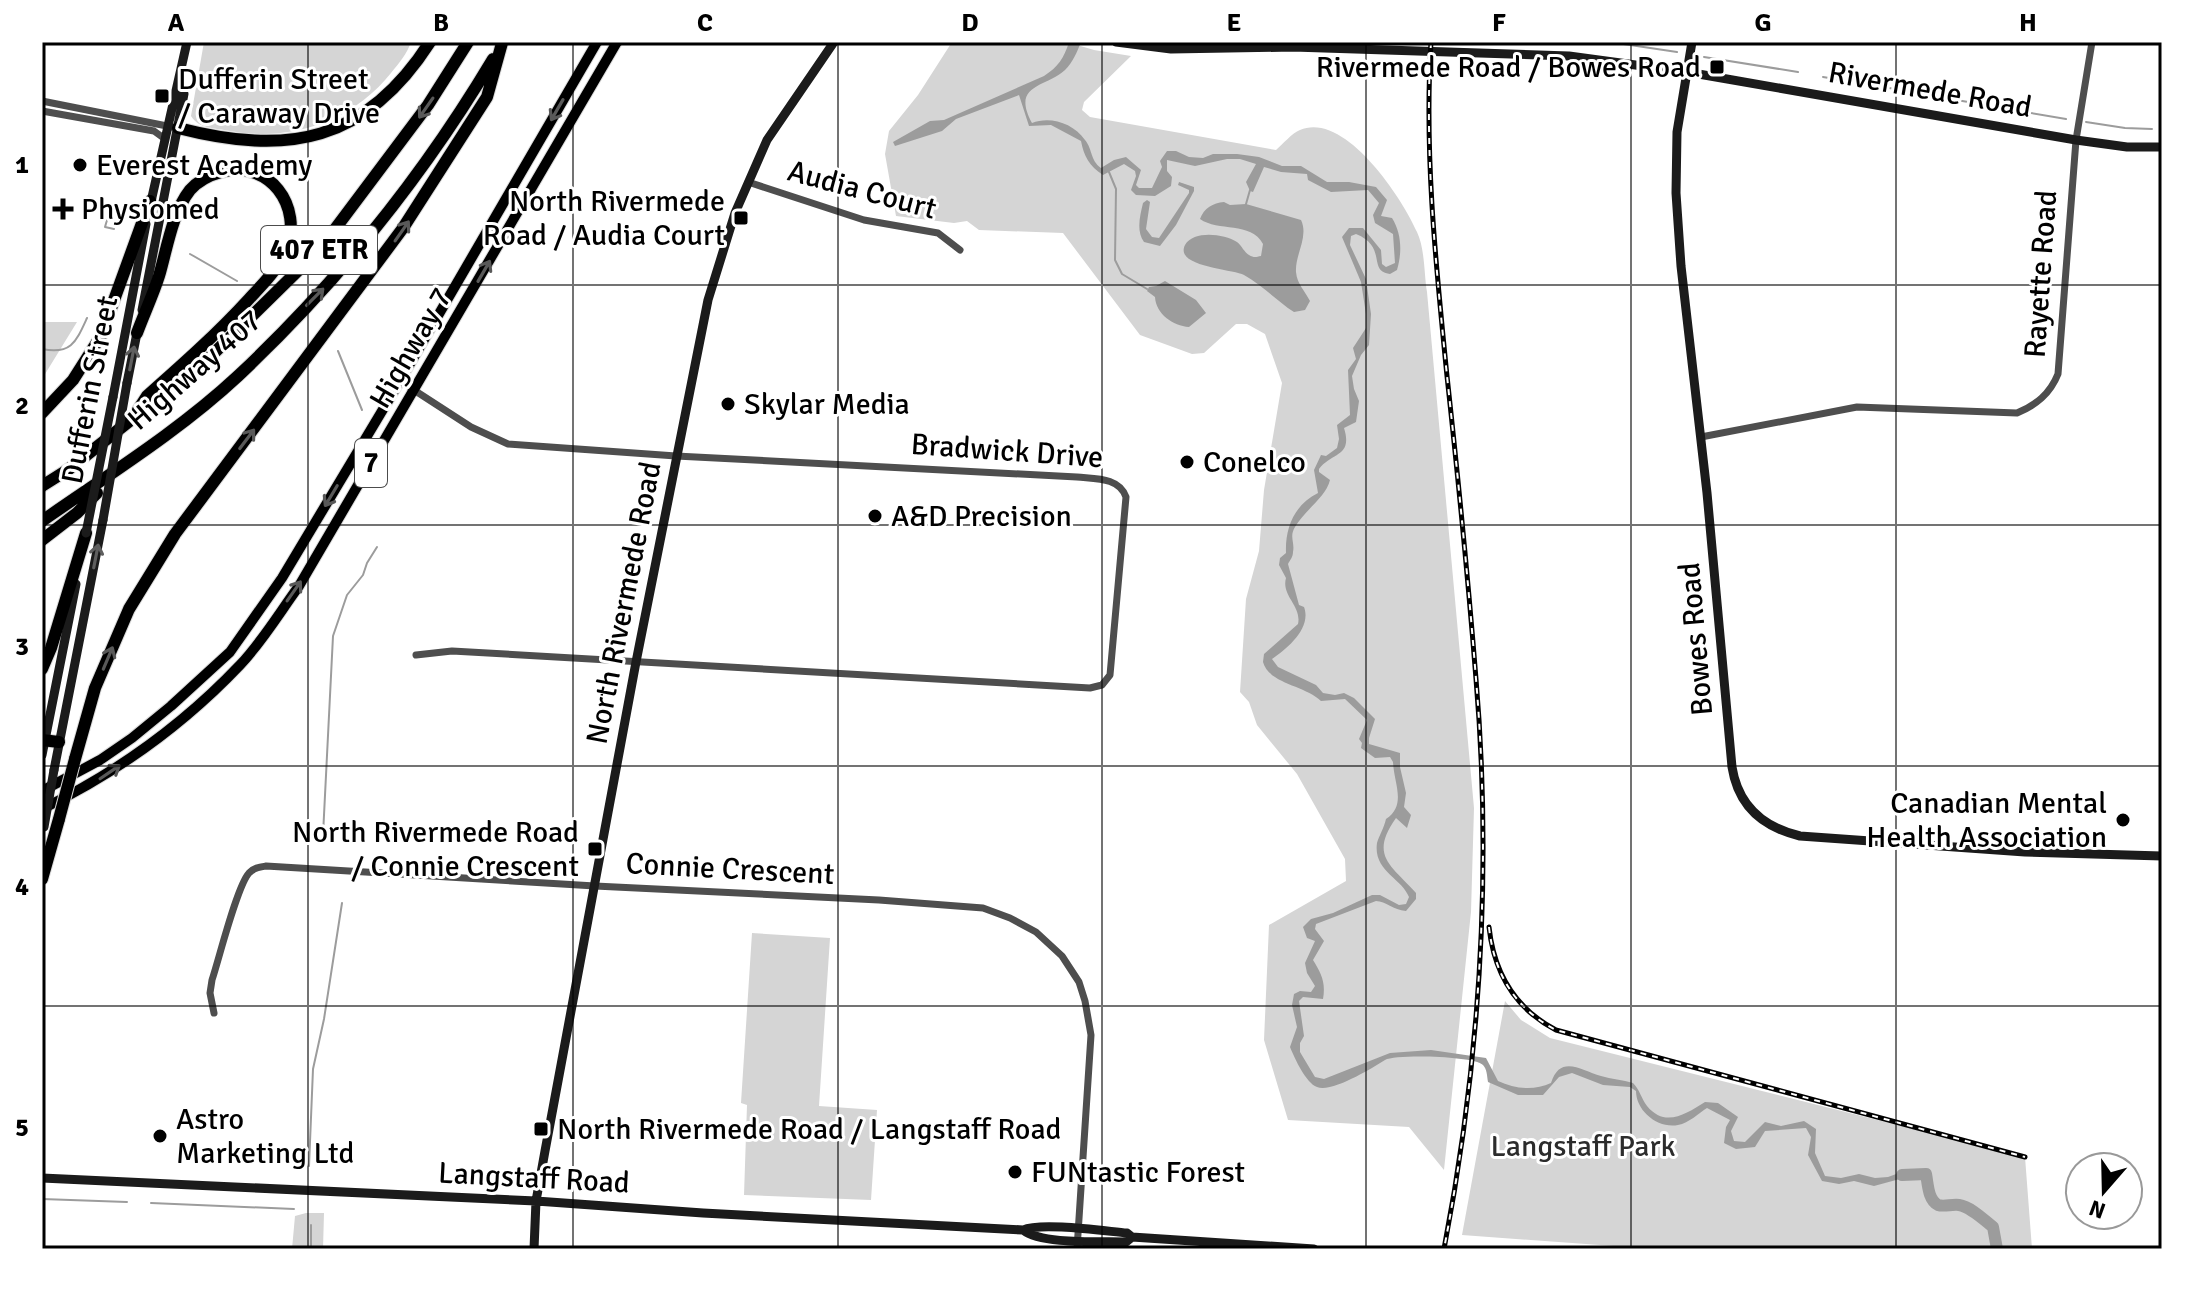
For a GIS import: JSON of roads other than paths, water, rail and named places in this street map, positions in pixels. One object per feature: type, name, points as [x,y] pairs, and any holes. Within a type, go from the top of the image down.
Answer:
[{"type":"highway","points":[[173,128],[230,140],[286,142],[313,137],[347,124],[371,109],[396,85],[430,42]]},
{"type":"highway","name":"Highway 407","points":[[42,486],[69,469],[209,358],[320,249],[428,105],[468,42]]},
{"type":"highway","points":[[42,879],[95,688],[129,609],[175,534],[412,216],[487,97],[502,42]]},
{"type":"highway","name":"Highway 407","points":[[42,521],[130,459],[236,377],[339,273],[410,186],[455,122],[502,42]]},
{"type":"highway","points":[[130,422],[147,396],[251,297],[286,251],[291,227],[285,200],[273,183],[254,171],[236,168],[210,175],[194,186],[179,209],[137,333]]},
{"type":"highway","points":[[42,413],[73,380],[101,336],[150,201]]},
{"type":"highway","points":[[42,540],[77,513],[130,459]]},
{"type":"highway","points":[[42,669],[86,533]]},
{"type":"highway","points":[[43,740],[59,742]]},
{"type":"main road","name":"Highway 7","points":[[42,791],[100,760],[132,738],[230,652],[282,578],[597,42]]},
{"type":"main road","name":"Highway 7","points":[[42,809],[108,774],[171,728],[242,663],[299,586],[617,42]]},
{"type":"street","name":"Dufferin Street","points":[[43,832],[173,128],[184,94],[180,82],[187,42]]},
{"type":"street","name":"North Rivermede Road","points":[[534,1249],[536,1201],[636,662],[708,300],[722,248],[767,140],[834,42]]},
{"type":"street","name":"Rivermede Road","points":[[1116,42],[1171,49],[1293,44],[1569,56],[1687,72],[2076,140],[2127,147],[2162,147]]},
{"type":"street","name":"Bowes Road","points":[[1692,42],[1677,132],[1676,193],[1681,269],[1701,437],[1732,767],[1738,792],[1753,813],[1774,828],[1800,836],[2025,852],[2162,856]]},
{"type":"street","name":"Rayette Road","points":[[1701,437],[1857,407],[2017,413],[2038,402],[2051,389],[2058,374],[2076,140],[2092,42]]},
{"type":"street","points":[[42,101],[173,128]]},
{"type":"street","points":[[42,111],[154,131],[165,139]]},
{"type":"street","name":"Dufferin Street","points":[[42,755],[150,201],[165,139],[173,128]]},
{"type":"street","name":"Audia Court","points":[[748,182],[864,220],[938,233],[960,250]]},
{"type":"street","name":"Bradwick Drive","points":[[400,381],[471,427],[508,444],[1077,477],[1115,482],[1124,490],[1126,497],[1110,675],[1102,685],[1079,688],[452,651],[416,655]]},
{"type":"street","name":"Connie Crescent","points":[[214,1013],[210,993],[212,980],[238,897],[247,874],[254,869],[270,866],[983,908],[1036,932],[1062,956],[1079,982],[1091,1035],[1077,1245]]},
{"type":"street","name":"Langstaff Road","points":[[42,1178],[536,1201],[1023,1230],[1030,1227],[1078,1229],[1127,1233],[1132,1237],[1314,1249]]},
{"type":"street","name":"Langstaff Road","points":[[1023,1230],[1029,1235],[1077,1245],[1126,1242],[1132,1237]]},
{"type":"waterway","points":[[1610,42],[1677,52]]},
{"type":"waterway","points":[[1704,57],[1798,72]]},
{"type":"waterway","points":[[1823,77],[1895,89]]},
{"type":"waterway","points":[[1904,91],[1974,103]]},
{"type":"waterway","points":[[1983,105],[2066,119]]},
{"type":"waterway","points":[[2086,122],[2152,129]]},
{"type":"waterway","points":[[1109,172],[1116,189],[1115,260],[1122,274],[1147,289]]},
{"type":"waterway","points":[[1246,204],[1250,190]]},
{"type":"waterway","points":[[107,220],[105,227],[114,229]]},
{"type":"waterway","points":[[190,254],[237,281]]},
{"type":"waterway","points":[[42,349],[60,350],[71,345],[87,318]]},
{"type":"waterway","points":[[338,351],[362,410]]},
{"type":"waterway","points":[[323,835],[333,636],[347,595],[363,575],[377,547]]},
{"type":"waterway","points":[[309,1166],[313,1069],[342,903]]},
{"type":"waterway","points":[[1902,1175],[1926,1174],[1935,1203],[1940,1206],[1959,1205],[1977,1214],[1993,1227],[1997,1249]]},
{"type":"waterway","points":[[42,1199],[127,1202]]},
{"type":"waterway","points":[[151,1203],[294,1209]]},
{"type":"waterway","points":[[311,1225],[311,1249]]},
{"type":"railway","points":[[1431,42],[1429,126],[1432,209],[1473,641],[1483,822],[1480,965],[1474,1037],[1444,1249]]},
{"type":"railway","points":[[1489,927],[1496,959],[1509,988],[1529,1011],[1556,1030],[2025,1157]]},
{"type":"place","name":"Rivermede Road / Bowes Road","points":[[1717,67]]},
{"type":"place","name":"Dufferin Street / Caraway Drive","points":[[162,96]]},
{"type":"place","name":"Everest Academy","points":[[80,165]]},
{"type":"place","name":"Physiomed","points":[[63,209]]},
{"type":"place","name":"North Rivermede Road / Audia Court","points":[[741,218]]},
{"type":"place","name":"Skylar Media","points":[[728,404]]},
{"type":"place","name":"Conelco","points":[[1187,462]]},
{"type":"place","name":"A&D Precision","points":[[875,516]]},
{"type":"place","name":"Canadian Mental Health Association","points":[[2123,820]]},
{"type":"place","name":"North Rivermede Road / Connie Crescent","points":[[595,849]]},
{"type":"place","name":"North Rivermede Road / Langstaff Road","points":[[541,1129]]},
{"type":"place","name":"Astro Marketing Ltd","points":[[160,1136]]},
{"type":"place","name":"FUNtastic Forest","points":[[1015,1172]]},
{"type":"park label","name":"Langstaff Park","points":[[1583,1146]]}]
